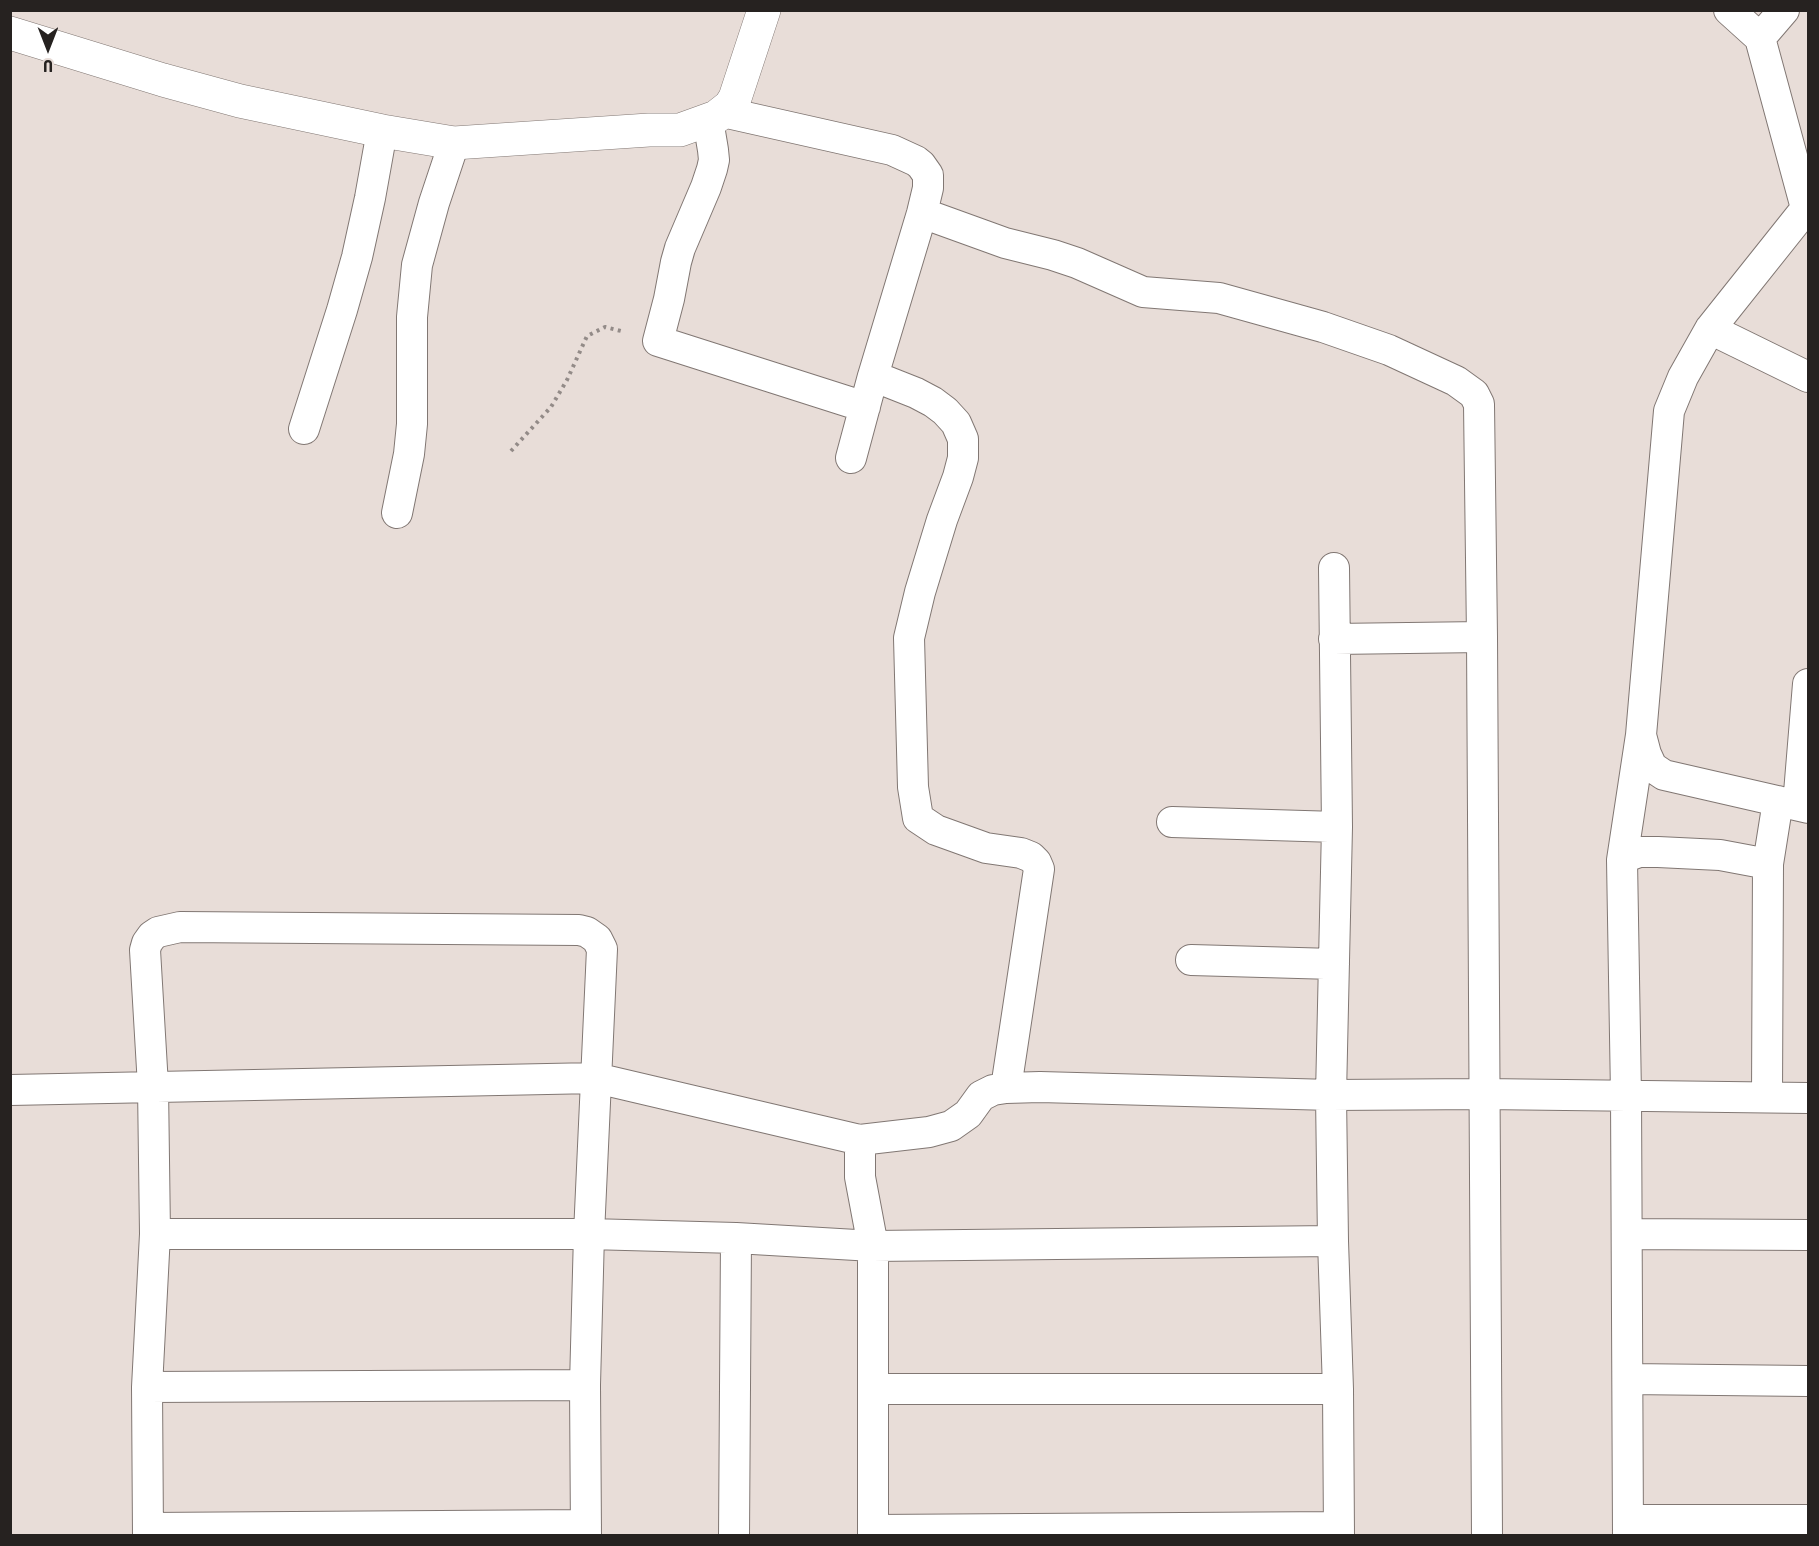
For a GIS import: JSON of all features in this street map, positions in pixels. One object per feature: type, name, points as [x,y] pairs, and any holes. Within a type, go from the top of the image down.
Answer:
[{"type":"street","points":[[10,33],[229,98],[382,131],[454,143],[649,130],[672,131],[715,116],[730,106],[735,98],[764,10]]},
{"type":"street","points":[[1729,10],[1760,38],[1808,207],[1710,329],[1683,376],[1670,411],[1641,735],[1623,858],[1628,1528],[1809,1520]]},
{"type":"street","points":[[1760,38],[1784,10]]},
{"type":"street","points":[[715,116],[892,150],[921,165],[928,175],[928,188],[922,213],[851,458]]},
{"type":"street","points":[[715,116],[712,169],[680,248],[658,341],[864,407]]},
{"type":"street","points":[[304,429],[357,257],[382,131]]},
{"type":"street","points":[[397,513],[411,434],[412,316],[417,265],[454,143]]},
{"type":"street","points":[[922,213],[1005,243],[1077,263],[1143,292],[1218,298],[1323,327],[1389,350],[1461,383],[1474,394],[1479,404],[1487,1536]]},
{"type":"street","points":[[1710,329],[1809,377]]},
{"type":"street","points":[[873,376],[916,393],[939,406],[956,423],[963,439],[963,458],[958,477],[920,592],[909,638],[913,787],[918,818],[936,830],[986,848],[1022,853],[1031,857],[1039,869],[1006,1088]]},
{"type":"street","points":[[860,1140],[860,1177],[873,1246],[873,1533],[1339,1531],[1331,1095],[1337,827],[1334,568]]},
{"type":"street","points":[[1334,639],[1482,637]]},
{"type":"street","points":[[1767,1097],[1768,864],[1795,805],[1809,684]]},
{"type":"street","points":[[1641,735],[1652,767],[1664,775],[1795,805]]},
{"type":"street","points":[[1172,822],[1337,827]]},
{"type":"street","points":[[1623,858],[1640,852],[1658,852],[1719,855],[1768,864]]},
{"type":"street","points":[[180,927],[579,930],[597,939],[602,949],[589,1234],[585,1385],[586,1530],[148,1532],[147,1387],[155,1234],[153,1086],[146,946],[152,936],[158,932],[180,927]]},
{"type":"street","points":[[1191,960],[1334,964]]},
{"type":"street","points":[[10,1090],[596,1078],[860,1140],[929,1132],[951,1126],[968,1114],[981,1096],[993,1090],[1006,1088],[1331,1095],[1484,1094],[1809,1098]]},
{"type":"street","points":[[155,1234],[589,1234],[736,1238],[873,1246],[1333,1240]]},
{"type":"street","points":[[1627,1234],[1809,1235]]},
{"type":"street","points":[[734,1536],[736,1238]]},
{"type":"street","points":[[1628,1379],[1809,1381]]},
{"type":"street","points":[[147,1387],[585,1385]]},
{"type":"street","points":[[873,1389],[1338,1389]]},
{"type":"path","points":[[511,451],[551,406],[567,380],[587,336],[605,327],[658,341]]}]
